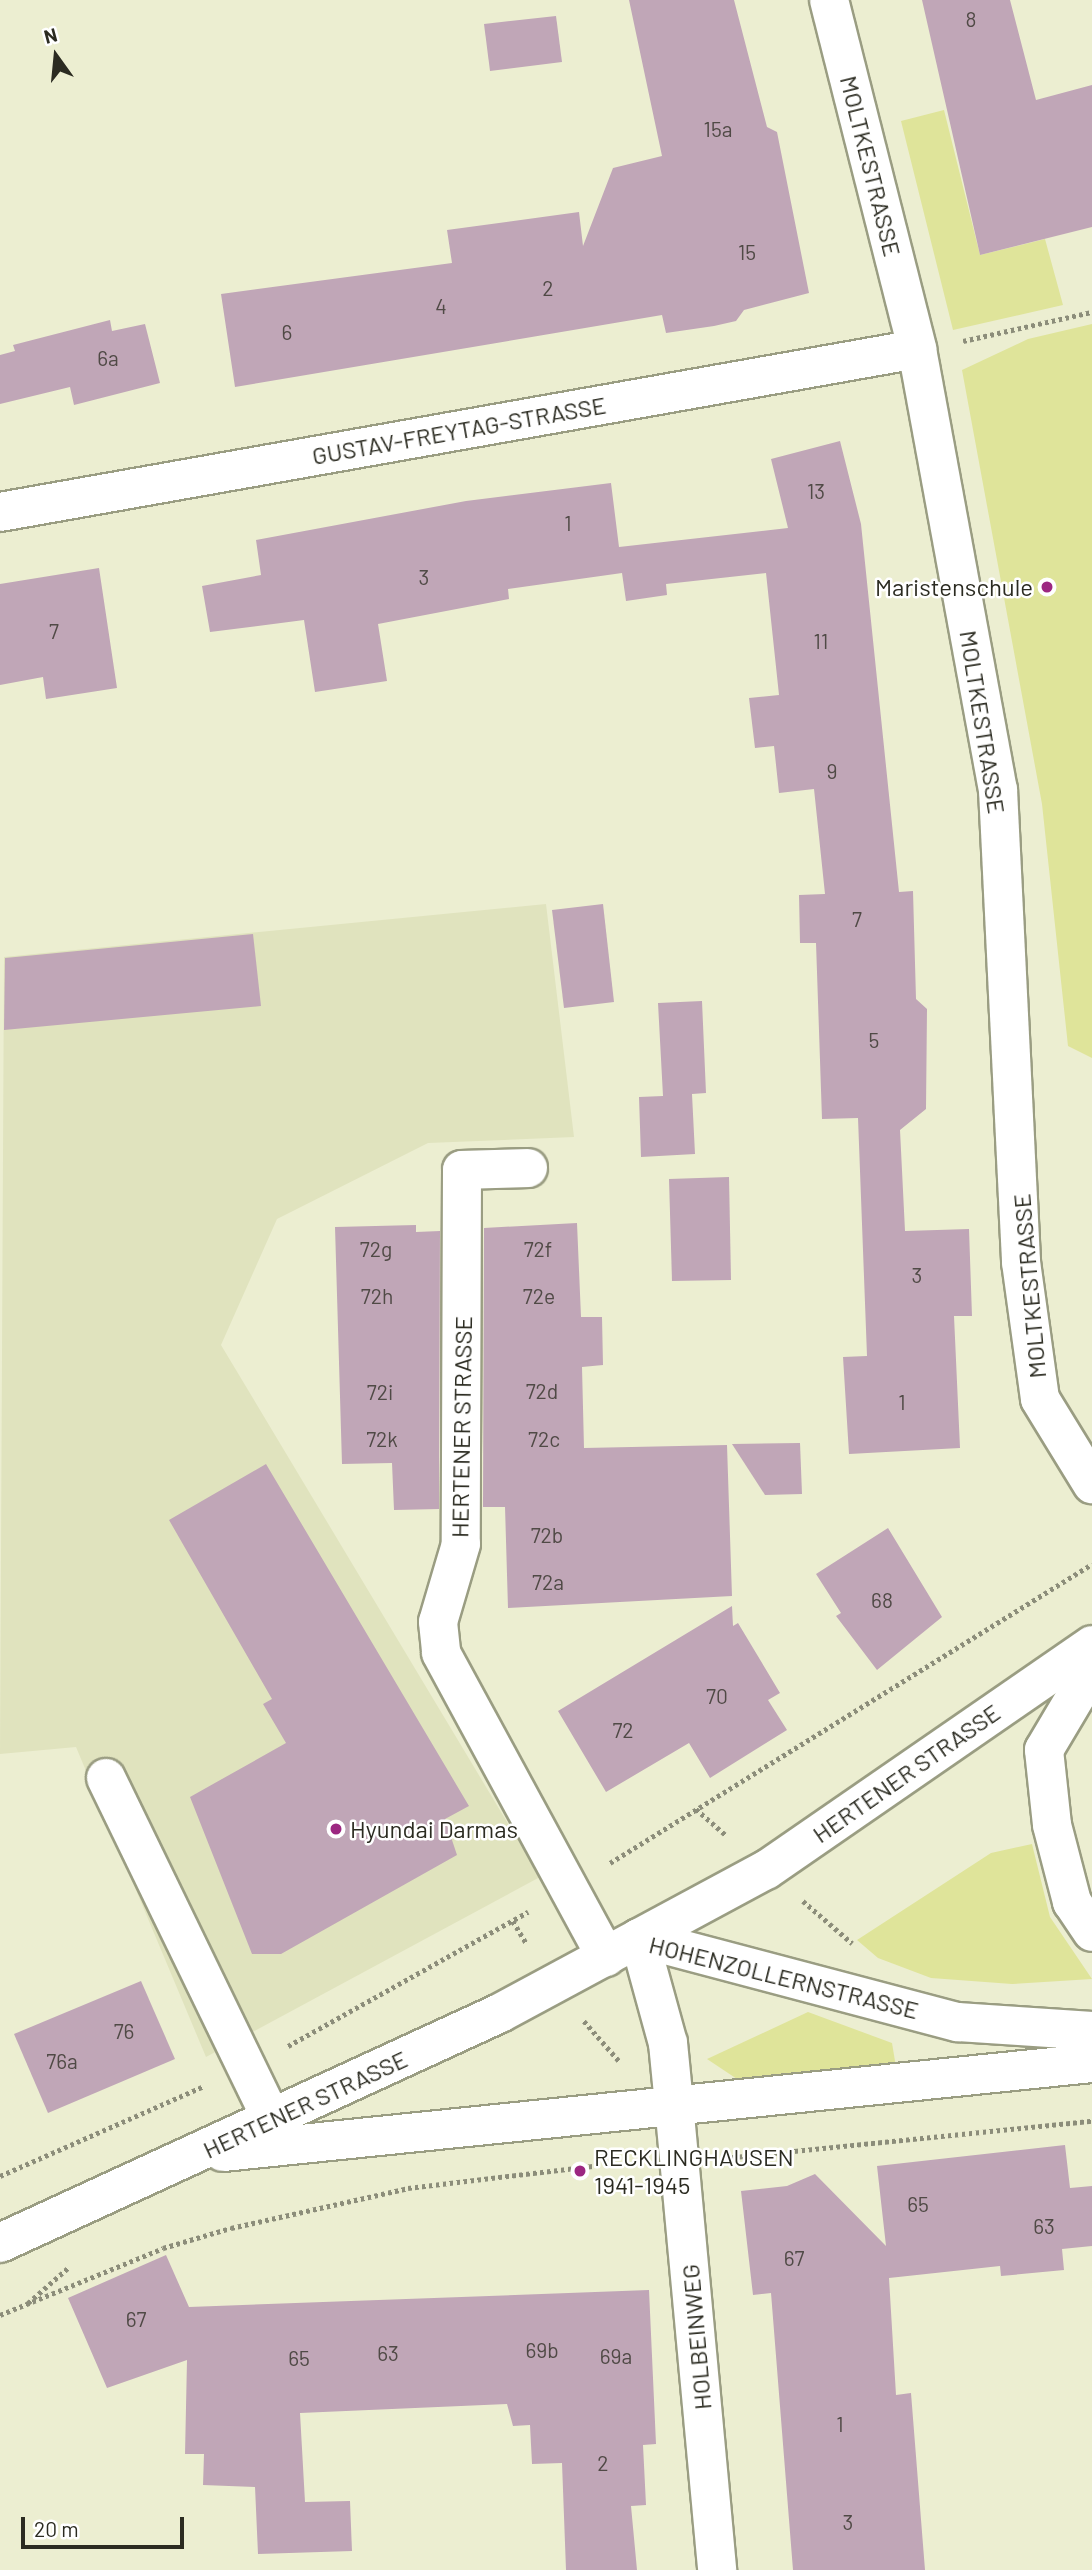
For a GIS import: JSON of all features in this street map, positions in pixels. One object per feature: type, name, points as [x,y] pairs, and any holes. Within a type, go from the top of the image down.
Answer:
[{"type":"street","name":"MOLTKESTRASSE","points":[[829,0],[917,349],[998,790],[1021,1262],[1040,1399],[1092,1484]]},
{"type":"street","name":"GUSTAV-FREYTAG-STRASSE","points":[[0,512],[917,349]]},
{"type":"street","name":"HERTENER STRASSE","points":[[528,1168],[463,1170],[461,1544],[438,1622],[441,1653],[566,1890],[606,1957]]},
{"type":"street","name":"HERTENER STRASSE","points":[[0,2243],[200,2154],[554,1986],[766,1870],[1092,1645]]},
{"type":"street","points":[[1092,1669],[1044,1750],[1052,1825],[1072,1902],[1092,1932]]},
{"type":"street","points":[[106,1778],[271,2118]]},
{"type":"street","name":"HOHENZOLLERNSTRASSE","points":[[639,1938],[958,2022],[1092,2031]]},
{"type":"street","name":"HOHENZOLLERNSTRASSE","points":[[639,1938],[668,2043],[674,2104]]},
{"type":"street","points":[[200,2154],[1092,2063]]},
{"type":"street","name":"HOLBEINWEG","points":[[674,2104],[717,2570]]},
{"type":"path","points":[[917,349],[1092,312]]},
{"type":"path","points":[[0,2176],[245,2067],[513,1920],[566,1890],[1092,1564]]},
{"type":"path","points":[[0,2315],[163,2248],[231,2228],[408,2189],[619,2163],[614,2082],[624,2066],[554,1986],[513,1920]]},
{"type":"path","points":[[681,2164],[1092,2121]]},
{"type":"shaded area","points":[[546,904],[574,1137],[428,1143],[277,1219],[221,1345],[540,1877],[206,2057],[76,1747],[0,1754],[4,957]]},
{"type":"green space","points":[[944,110],[980,255],[1045,239],[1063,305],[953,330],[901,121]]},
{"type":"green space","points":[[1092,324],[1092,1058],[1068,1046],[1042,804],[962,370],[1028,339]]},
{"type":"green space","points":[[1032,1844],[1050,1917],[1092,1979],[1012,1984],[931,1978],[878,1958],[857,1940],[991,1853]]},
{"type":"green space","points":[[808,2012],[892,2043],[896,2067],[740,2081],[707,2059]]},
{"type":"building","points":[[629,0],[734,0],[767,127],[777,132],[809,293],[744,310],[736,321],[714,326],[666,333],[662,315],[235,387],[221,294],[452,263],[447,230],[579,212],[583,246],[613,168],[662,156]]},
{"type":"building","points":[[922,0],[1010,0],[1036,100],[1092,85],[1092,227],[980,255]]},
{"type":"building","points":[[556,16],[562,62],[490,71],[484,24]]},
{"type":"building","points":[[110,320],[112,331],[145,324],[160,383],[74,405],[70,387],[0,404],[0,355],[15,351],[13,345]]},
{"type":"building","points":[[840,441],[861,524],[899,892],[913,891],[916,999],[927,1009],[926,1109],[900,1130],[905,1231],[969,1229],[972,1316],[954,1316],[960,1448],[849,1454],[843,1357],[867,1356],[858,1118],[822,1119],[816,943],[800,943],[799,895],[825,894],[814,789],[779,793],[774,746],[755,748],[749,698],[779,695],[766,573],[666,584],[667,595],[626,601],[622,573],[508,589],[509,599],[378,624],[387,681],[315,692],[304,620],[210,632],[202,586],[261,575],[256,540],[466,501],[611,483],[619,547],[788,528],[771,459]]},
{"type":"building","points":[[99,568],[117,688],[46,699],[43,677],[0,685],[0,584]]},
{"type":"building","points":[[603,904],[614,1002],[564,1008],[552,910]]},
{"type":"building","points":[[253,934],[261,1006],[4,1030],[5,958]]},
{"type":"building","points":[[702,1001],[706,1093],[692,1094],[695,1154],[641,1157],[639,1097],[663,1096],[658,1003]]},
{"type":"building","points":[[729,1177],[731,1280],[672,1281],[669,1179]]},
{"type":"building","points":[[577,1223],[581,1317],[602,1317],[603,1365],[582,1367],[584,1448],[727,1445],[732,1596],[508,1608],[505,1507],[483,1507],[484,1228]]},
{"type":"building","points":[[416,1225],[416,1232],[440,1231],[439,1509],[394,1510],[392,1463],[342,1464],[335,1227]]},
{"type":"building","points":[[800,1443],[802,1494],[765,1495],[732,1444]]},
{"type":"building","points":[[266,1464],[469,1806],[445,1819],[457,1855],[281,1954],[252,1954],[190,1797],[286,1743],[263,1704],[272,1699],[169,1520]]},
{"type":"building","points":[[888,1528],[942,1617],[877,1670],[836,1616],[841,1613],[816,1574]]},
{"type":"building","points":[[732,1606],[733,1626],[738,1623],[780,1693],[768,1700],[787,1730],[710,1778],[689,1743],[606,1792],[558,1711]]},
{"type":"building","points":[[141,1981],[175,2059],[48,2113],[14,2034]]},
{"type":"building","points":[[1065,2145],[1070,2188],[1092,2186],[1092,2246],[1062,2249],[1064,2270],[1001,2276],[1000,2266],[889,2278],[896,2395],[911,2393],[925,2570],[793,2570],[771,2293],[753,2295],[741,2191],[787,2186],[815,2174],[886,2246],[877,2166]]},
{"type":"building","points":[[166,2255],[189,2307],[649,2290],[656,2444],[643,2445],[646,2505],[631,2506],[637,2570],[566,2570],[562,2463],[532,2464],[530,2425],[513,2426],[507,2404],[300,2413],[305,2502],[350,2501],[352,2551],[258,2554],[255,2487],[203,2485],[204,2454],[185,2454],[187,2360],[107,2388],[68,2298]]},
{"type":"place","name":"Maristenschule","points":[[1047,587]]},
{"type":"place","name":"Hyundai Darmas","points":[[336,1829]]},
{"type":"place","name":"RECKLINGHAUSEN 1941-1945","points":[[580,2171]]}]
